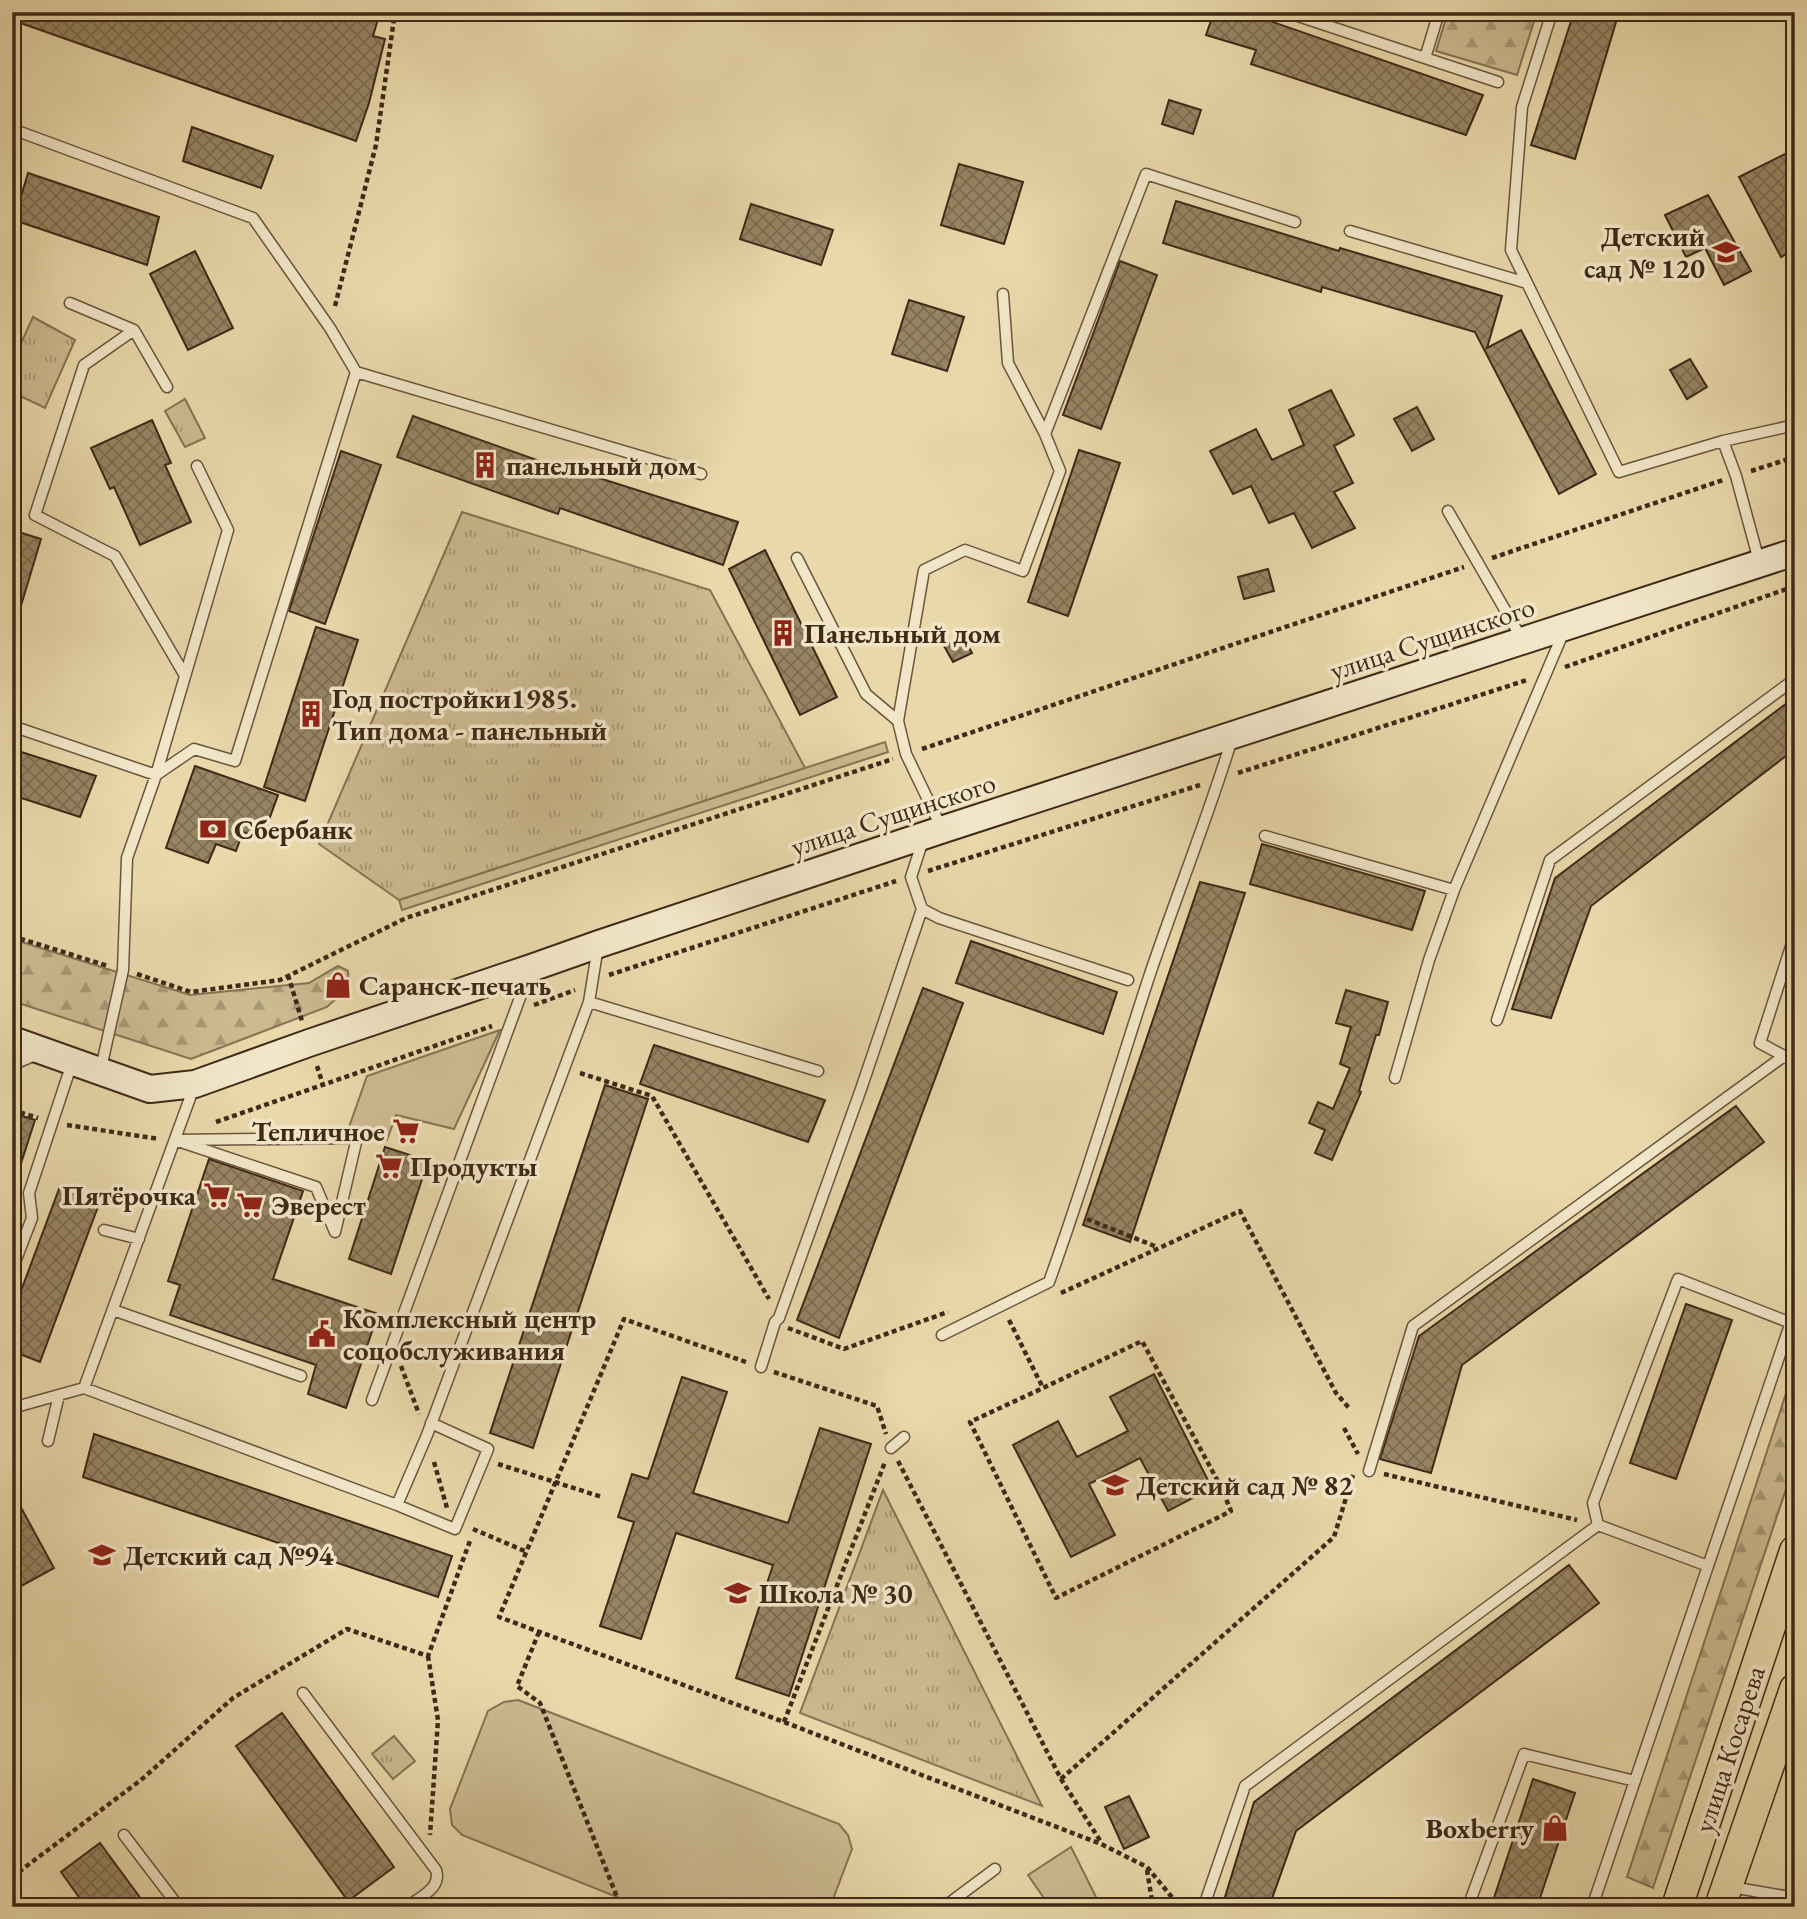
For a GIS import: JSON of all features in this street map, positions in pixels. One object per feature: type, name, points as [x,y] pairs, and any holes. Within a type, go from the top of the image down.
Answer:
[{"type":"main road","name":"улица Косарева","points":[[1677,1907],[1795,1551]]},
{"type":"main road","name":"улица Косарева","points":[[1724,1896],[1795,1689]]},
{"type":"street","name":"улица Сущинского","points":[[12,1040],[150,1089],[195,1084],[599,944],[1795,552]]},
{"type":"lane","points":[[1286,12],[1498,82]]},
{"type":"lane","points":[[1425,58],[1439,12]]},
{"type":"lane","points":[[1552,12],[1521,107],[1511,250],[1619,472],[1723,441],[1795,425]]},
{"type":"lane","points":[[12,129],[253,218],[330,328],[356,372],[701,474]]},
{"type":"lane","points":[[1045,434],[1146,174],[1295,222]]},
{"type":"lane","points":[[1350,230],[1527,283]]},
{"type":"lane","points":[[761,1367],[861,1089],[922,909],[911,877],[933,833],[906,754],[898,721],[924,570],[965,550],[1023,570],[1060,471],[1045,434],[1008,363],[1003,294]]},
{"type":"lane","points":[[70,303],[134,330],[167,387]]},
{"type":"lane","points":[[134,330],[84,365],[35,514],[115,556],[184,674]]},
{"type":"lane","points":[[156,775],[194,749],[235,761],[356,372]]},
{"type":"lane","points":[[1723,441],[1736,476],[1760,563]]},
{"type":"lane","points":[[100,1072],[123,970],[127,858],[156,775],[228,530],[197,466]]},
{"type":"lane","points":[[1448,511],[1523,641]]},
{"type":"lane","points":[[797,558],[866,694],[898,721]]},
{"type":"lane","points":[[1395,1078],[1429,960],[1454,890],[1566,627]]},
{"type":"lane","points":[[1497,1020],[1550,860],[1795,679]]},
{"type":"lane","points":[[12,726],[156,775]]},
{"type":"lane","points":[[942,1335],[1049,1282],[1149,977],[1220,779],[1233,735]]},
{"type":"lane","points":[[1265,836],[1454,890]]},
{"type":"lane","points":[[922,909],[939,918],[1128,980]]},
{"type":"lane","points":[[1795,934],[1759,1043],[1795,1062]]},
{"type":"lane","points":[[397,1504],[431,1423],[589,1002],[599,944]]},
{"type":"lane","points":[[372,1400],[531,968]]},
{"type":"lane","points":[[589,1002],[818,1071]]},
{"type":"lane","points":[[12,1065],[44,1052]]},
{"type":"lane","points":[[1369,1471],[1413,1326],[1784,1056]]},
{"type":"lane","points":[[12,1270],[32,1218],[29,1193],[72,1062]]},
{"type":"lane","points":[[84,1388],[195,1084]]},
{"type":"lane","points":[[357,1138],[335,1232],[316,1187],[175,1140],[357,1138]]},
{"type":"lane","points":[[104,1230],[139,1239]]},
{"type":"lane","points":[[1598,1525],[1593,1503],[1678,1279],[1791,1323]]},
{"type":"lane","points":[[113,1310],[301,1376]]},
{"type":"lane","points":[[1592,1907],[1795,1310]]},
{"type":"lane","points":[[12,1408],[84,1388],[397,1504],[455,1529],[488,1448],[431,1423]]},
{"type":"lane","points":[[48,1441],[59,1395]]},
{"type":"lane","points":[[891,1448],[904,1437]]},
{"type":"lane","points":[[1598,1525],[1708,1566]]},
{"type":"lane","points":[[1207,1897],[1245,1786],[1598,1525]]},
{"type":"lane","points":[[303,1693],[436,1870],[436,1885],[407,1907]]},
{"type":"lane","points":[[1468,1907],[1524,1754],[1635,1782]]},
{"type":"lane","points":[[124,1835],[179,1907]]},
{"type":"lane","points":[[944,1907],[995,1869]]},
{"type":"lane","points":[[1724,1896],[1795,1896]]},
{"type":"path","points":[[330,328],[376,145],[396,12]]},
{"type":"path","points":[[12,1110],[52,1122],[175,1140],[191,1131],[500,1024],[525,1009],[593,981],[1547,673],[1795,586]]},
{"type":"path","points":[[564,1069],[652,1097],[777,1320],[844,1349],[957,1308],[992,1311]]},
{"type":"path","points":[[1058,1294],[1240,1211],[1336,1393],[1349,1408]]},
{"type":"path","points":[[1073,1214],[1158,1247]]},
{"type":"path","points":[[1008,1325],[1005,1319],[1008,1318],[1043,1388]]},
{"type":"path","points":[[1101,1844],[1061,1779],[891,1448],[877,1406],[624,1319],[499,1617],[784,1722],[1101,1844],[1147,1867],[1180,1907]]},
{"type":"path","points":[[1142,1341],[1221,1487],[1231,1511],[1056,1598],[970,1422],[1043,1388],[1142,1341]]},
{"type":"path","points":[[1061,1779],[1334,1537],[1359,1457],[1344,1427]]},
{"type":"path","points":[[784,1722],[891,1448]]},
{"type":"path","points":[[484,1459],[602,1497]]},
{"type":"path","points":[[1356,1468],[1598,1525]]},
{"type":"path","points":[[458,1523],[527,1552]]},
{"type":"path","points":[[429,1860],[438,1720],[429,1656],[474,1529]]},
{"type":"path","points":[[12,1877],[141,1780],[233,1698],[347,1629],[429,1656]]},
{"type":"path","points":[[539,1632],[517,1686],[540,1703],[621,1907]]},
{"type":"path","points":[[1147,1867],[1153,1907]]},
{"type":"green space","points":[[1448,12],[1537,12],[1517,75],[1436,51]]},
{"type":"green space","points":[[33,317],[75,340],[45,408],[12,392],[12,363]]},
{"type":"green space","points":[[185,399],[205,438],[185,447],[165,411]]},
{"type":"green space","points":[[462,512],[710,590],[805,768],[399,900],[319,844]]},
{"type":"green space","points":[[885,742],[888,752],[402,910],[399,900]]},
{"type":"green space","points":[[12,939],[190,995],[309,983],[338,966],[348,971],[349,987],[327,1007],[191,1059],[12,1001]]},
{"type":"green space","points":[[500,1030],[454,1129],[396,1115],[387,1140],[348,1130],[367,1076]]},
{"type":"green space","points":[[1795,1366],[1795,1462],[1653,1888],[1627,1877]]},
{"type":"green space","points":[[883,1490],[1042,1806],[800,1713]]},
{"type":"green space","points":[[518,1700],[839,1824],[848,1835],[852,1849],[830,1907],[642,1907],[462,1835],[452,1825],[450,1809],[488,1711],[504,1702]]},
{"type":"green space","points":[[394,1736],[415,1761],[393,1779],[372,1754]]},
{"type":"green space","points":[[1071,1847],[1101,1907],[1050,1907],[1028,1875]]},
{"type":"building","points":[[12,12],[137,12],[159,20],[160,12],[380,12],[373,36],[385,39],[369,103],[356,141],[12,20]]},
{"type":"building","points":[[1214,12],[1244,12],[1483,95],[1466,135],[1251,64],[1256,50],[1206,35]]},
{"type":"building","points":[[1574,12],[1619,12],[1575,159],[1531,145]]},
{"type":"building","points":[[1169,100],[1201,110],[1193,134],[1162,124]]},
{"type":"building","points":[[192,127],[273,156],[261,188],[183,161]]},
{"type":"building","points":[[1785,154],[1795,172],[1795,204],[1787,208],[1795,224],[1795,249],[1781,257],[1739,177]]},
{"type":"building","points":[[959,164],[1023,182],[1004,244],[941,225]]},
{"type":"building","points":[[28,173],[159,217],[147,265],[14,220]]},
{"type":"building","points":[[1708,195],[1751,271],[1724,285],[1705,248],[1686,257],[1665,215]]},
{"type":"building","points":[[1176,201],[1339,251],[1340,248],[1502,296],[1487,348],[1521,330],[1596,474],[1559,494],[1475,332],[1322,287],[1321,292],[1163,243]]},
{"type":"building","points":[[751,204],[833,230],[821,265],[740,239]]},
{"type":"building","points":[[195,251],[233,328],[188,350],[150,274]]},
{"type":"building","points":[[1120,261],[1157,275],[1101,429],[1063,415]]},
{"type":"building","points":[[909,300],[964,317],[947,371],[892,354]]},
{"type":"building","points":[[1690,359],[1707,387],[1687,399],[1670,370]]},
{"type":"building","points":[[1331,390],[1354,435],[1334,446],[1353,483],[1334,492],[1355,528],[1312,548],[1294,513],[1269,523],[1251,486],[1233,494],[1210,451],[1256,429],[1272,460],[1304,445],[1289,410]]},
{"type":"building","points":[[1417,407],[1434,439],[1412,451],[1394,419]]},
{"type":"building","points":[[413,416],[576,474],[577,471],[738,522],[723,565],[560,508],[558,514],[397,457]]},
{"type":"building","points":[[152,420],[171,463],[165,465],[191,522],[140,545],[114,487],[110,489],[91,448]]},
{"type":"building","name":"панельный дом","points":[[1079,450],[1120,463],[1068,616],[1028,602]]},
{"type":"building","points":[[341,451],[381,465],[325,624],[289,611]]},
{"type":"building","points":[[12,530],[41,539],[17,619],[12,618]]},
{"type":"building","name":"Панельный дом","points":[[765,550],[837,697],[800,715],[729,569]]},
{"type":"building","points":[[1268,569],[1274,591],[1244,599],[1238,577]]},
{"type":"building","name":"Год постройки1985. Тип дома - панельный","points":[[316,627],[358,640],[305,801],[264,787]]},
{"type":"building","points":[[963,636],[972,653],[953,662],[944,646]]},
{"type":"building","points":[[1795,697],[1795,749],[1591,906],[1551,1018],[1512,1009],[1555,878]]},
{"type":"building","points":[[12,749],[96,776],[80,817],[12,795]]},
{"type":"building","points":[[195,766],[278,795],[262,839],[243,832],[236,851],[216,844],[208,863],[166,848]]},
{"type":"building","points":[[1262,844],[1425,891],[1412,930],[1250,884]]},
{"type":"building","points":[[1200,882],[1245,893],[1130,1242],[1083,1225]]},
{"type":"building","points":[[971,941],[1117,992],[1103,1034],[956,983]]},
{"type":"building","points":[[923,988],[963,1003],[839,1338],[797,1320]]},
{"type":"building","points":[[1346,990],[1388,1002],[1359,1091],[1361,1092],[1332,1160],[1315,1153],[1325,1130],[1309,1123],[1318,1102],[1333,1109],[1350,1068],[1340,1064],[1351,1027],[1336,1023]]},
{"type":"building","points":[[654,1045],[825,1100],[808,1142],[640,1084]]},
{"type":"building","points":[[605,1085],[648,1099],[533,1448],[490,1433]]},
{"type":"building","points":[[1736,1106],[1764,1142],[1462,1365],[1431,1473],[1380,1459],[1419,1336]]},
{"type":"building","points":[[12,1113],[35,1120],[16,1179],[12,1178]]},
{"type":"building","points":[[385,1147],[428,1161],[391,1274],[349,1259]]},
{"type":"building","points":[[209,1159],[303,1191],[273,1279],[378,1314],[346,1408],[308,1394],[316,1365],[170,1315],[180,1285],[168,1281]]},
{"type":"building","points":[[59,1189],[99,1204],[40,1362],[12,1351],[12,1315]]},
{"type":"building","points":[[1686,1304],[1732,1320],[1676,1479],[1630,1463]]},
{"type":"building","points":[[1154,1374],[1212,1488],[1168,1511],[1140,1458],[1089,1484],[1115,1535],[1071,1557],[1013,1445],[1058,1421],[1077,1457],[1128,1431],[1110,1397]]},
{"type":"building","points":[[682,1377],[727,1392],[693,1493],[788,1523],[820,1428],[871,1444],[789,1696],[736,1678],[773,1565],[676,1533],[641,1639],[600,1626],[634,1522],[618,1517],[632,1474],[648,1479]]},
{"type":"building","points":[[94,1434],[452,1556],[438,1597],[83,1477]]},
{"type":"building","points":[[12,1491],[54,1568],[12,1591]]},
{"type":"building","points":[[1569,1565],[1599,1603],[1296,1831],[1269,1907],[1222,1907],[1254,1802]]},
{"type":"building","points":[[282,1713],[394,1867],[348,1901],[236,1746]]},
{"type":"building","points":[[1533,1779],[1575,1793],[1537,1907],[1491,1907]]},
{"type":"building","points":[[1129,1796],[1149,1837],[1124,1849],[1105,1807]]},
{"type":"building","points":[[100,1843],[147,1907],[86,1907],[61,1872]]},
{"type":"place","name":"Детский сад № 120","points":[[1726,252]]},
{"type":"place","name":"панельный дом","points":[[485,465]]},
{"type":"place","name":"Панельный дом","points":[[783,633]]},
{"type":"place","name":"Год постройки1985. Тип дома - панельный","points":[[311,714]]},
{"type":"place","name":"Сбербанк","points":[[213,829]]},
{"type":"place","name":"Саранск-печать","points":[[338,985]]},
{"type":"place","name":"Тепличное","points":[[406,1131]]},
{"type":"place","name":"Продукты","points":[[389,1166]]},
{"type":"place","name":"Пятёрочка","points":[[217,1195]]},
{"type":"place","name":"Эверест","points":[[250,1205]]},
{"type":"place","name":"Комплексный центр соцобслуживания","points":[[322,1334]]},
{"type":"place","name":"Детский сад № 82","points":[[1115,1485]]},
{"type":"place","name":"Детский сад №94","points":[[102,1555]]},
{"type":"place","name":"Школа № 30","points":[[738,1593]]},
{"type":"place","name":"Boxberry","points":[[1555,1828]]}]
